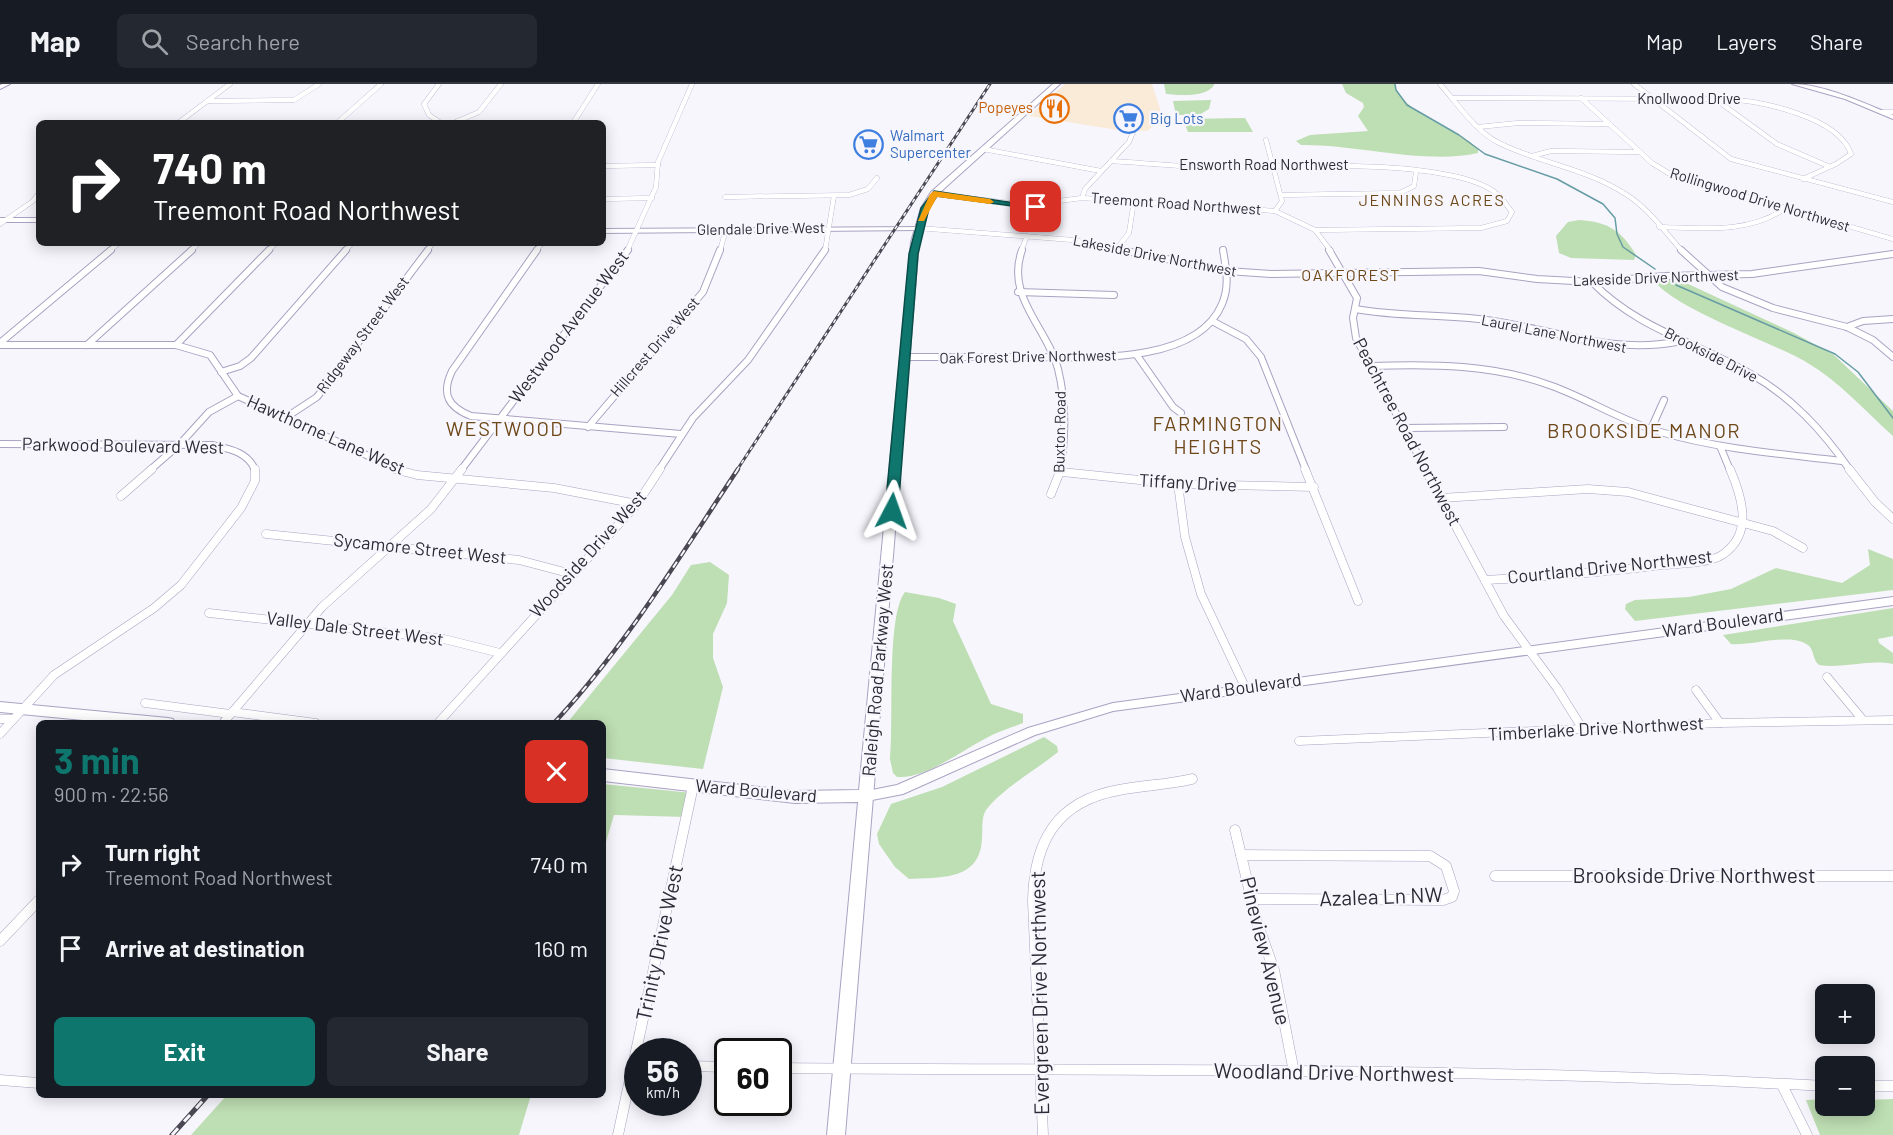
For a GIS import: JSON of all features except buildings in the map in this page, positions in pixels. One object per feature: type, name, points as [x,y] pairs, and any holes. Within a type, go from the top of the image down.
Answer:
[{"type":"main road","points":[[0,87],[7,84]]},
{"type":"main road","name":"Raleigh Road Parkway West","points":[[836,1135],[913,254],[918,228],[934,194],[1057,84]]},
{"type":"main road","points":[[1800,84],[1893,117]]},
{"type":"main road","points":[[3,219],[36,219]]},
{"type":"main road","name":"Glendale Drive West","points":[[606,231],[918,228]]},
{"type":"main road","name":"Ward Boulevard","points":[[606,775],[795,797],[867,796],[899,790],[982,752],[1082,714],[1144,701],[1893,601]]},
{"type":"main road","points":[[0,707],[24,707],[141,720]]},
{"type":"street","points":[[182,120],[230,84]]},
{"type":"street","points":[[207,101],[291,100],[305,95],[320,84]]},
{"type":"street","points":[[340,120],[381,84]]},
{"type":"street","points":[[436,120],[429,115],[424,104],[439,84]]},
{"type":"street","points":[[460,120],[479,112],[501,84]]},
{"type":"street","points":[[575,120],[598,84]]},
{"type":"street","name":"Westwood Avenue West","points":[[225,720],[322,607],[431,509],[628,249],[639,230],[652,198],[658,178],[658,165],[692,84]]},
{"type":"street","points":[[1440,84],[1478,127],[1497,142],[1618,189],[1641,206],[1707,275],[1728,290],[1773,309],[1847,327],[1873,340],[1893,357]]},
{"type":"street","points":[[1634,84],[1722,154],[1753,166],[1893,202]]},
{"type":"street","name":"Knollwood Drive","points":[[1453,98],[1715,99],[1767,102],[1792,109],[1808,117],[1844,141],[1851,152],[1846,160],[1803,179]]},
{"type":"street","name":"Rollingwood Drive Northwest","points":[[1581,98],[1659,168],[1677,176],[1784,209],[1893,239]]},
{"type":"street","points":[[1715,99],[1777,144],[1828,166]]},
{"type":"street","points":[[1883,112],[1893,112]]},
{"type":"street","points":[[1478,127],[1518,123],[1610,124]]},
{"type":"street","points":[[1082,198],[1085,189],[1133,136],[1134,132]]},
{"type":"street","points":[[1266,140],[1281,195],[1282,204],[1275,212]]},
{"type":"street","points":[[983,149],[1101,171]]},
{"type":"street","points":[[1532,156],[1546,152],[1640,152]]},
{"type":"street","name":"Ensworth Road Northwest","points":[[1111,161],[1214,167],[1346,165],[1416,172],[1482,184],[1504,200],[1512,215],[1500,224],[1481,228],[1314,230]]},
{"type":"street","points":[[606,166],[658,165]]},
{"type":"street","name":"Treemont Road Northwest","points":[[1281,195],[1400,193],[1414,186],[1416,172]]},
{"type":"street","points":[[725,197],[834,196],[863,192],[877,178]]},
{"type":"street","name":"Treemont Road Northwest","points":[[934,194],[1036,207],[1052,206],[1082,198],[1275,212]]},
{"type":"street","name":"Woodside Drive West","points":[[441,720],[637,504],[681,434],[712,396],[748,360],[823,256],[830,228],[834,196]]},
{"type":"street","points":[[606,199],[652,198]]},
{"type":"street","points":[[0,224],[3,219],[36,201]]},
{"type":"street","points":[[1118,247],[1129,232],[1134,201]]},
{"type":"street","points":[[1659,227],[1725,226],[1760,222],[1773,219],[1784,209]]},
{"type":"street","name":"Peachtree Road Northwest","points":[[1275,212],[1314,230],[1345,273],[1357,298],[1353,329],[1403,428],[1485,580],[1527,650],[1557,688],[1584,731]]},
{"type":"street","name":"Lakeside Drive Northwest","points":[[918,228],[1027,236],[1118,247],[1227,272],[1479,271],[1549,280],[1592,282],[1768,272],[1893,254]]},
{"type":"street","name":"Hillcrest Drive West","points":[[588,427],[616,391],[655,350],[703,292],[715,267],[726,229]]},
{"type":"street","name":"Buxton Road","points":[[1027,236],[1017,266],[1018,292],[1055,359],[1062,394],[1062,472],[1051,494]]},
{"type":"street","points":[[0,344],[115,246]]},
{"type":"street","points":[[87,345],[196,246]]},
{"type":"street","points":[[176,345],[273,246]]},
{"type":"street","points":[[221,372],[252,358],[349,246]]},
{"type":"street","name":"Ridgeway Street West","points":[[285,418],[317,397],[431,246]]},
{"type":"street","points":[[540,246],[444,385],[444,393],[449,403],[461,413],[500,419],[681,434]]},
{"type":"street","name":"Oak Forest Drive Northwest","points":[[905,357],[1055,359],[1137,354],[1185,339],[1212,321],[1226,295],[1227,272],[1223,249]]},
{"type":"street","name":"Brookside Drive","points":[[1592,282],[1606,298],[1627,314],[1740,367],[1779,393],[1820,429],[1859,487],[1893,519]]},
{"type":"street","points":[[1018,292],[1053,291],[1098,296],[1114,295]]},
{"type":"street","name":"Laurel Lane Northwest","points":[[1355,309],[1402,317],[1489,320],[1633,348],[1658,347],[1676,342],[1677,337]]},
{"type":"street","points":[[1847,327],[1863,321],[1893,319]]},
{"type":"street","points":[[1212,321],[1242,335],[1256,348],[1358,601]]},
{"type":"street","name":"Hawthorne Lane West","points":[[0,344],[176,345],[198,349],[210,355],[238,396],[395,469],[417,475],[555,488],[637,504]]},
{"type":"street","points":[[1137,354],[1173,406],[1181,413]]},
{"type":"street","points":[[1371,366],[1444,365],[1475,368],[1537,381],[1651,429],[1720,446],[1842,461]]},
{"type":"street","points":[[121,496],[180,444],[209,412],[238,396]]},
{"type":"street","points":[[1651,429],[1664,400]]},
{"type":"street","points":[[1403,428],[1504,427]]},
{"type":"street","name":"Parkwood Boulevard West","points":[[0,444],[223,446],[243,453],[256,470],[252,493],[195,569],[171,595],[62,669],[0,734]]},
{"type":"street","points":[[1720,446],[1738,488],[1743,505],[1744,522]]},
{"type":"street","name":"Tiffany Drive","points":[[1062,472],[1178,484],[1314,488]]},
{"type":"street","points":[[1178,484],[1185,537],[1201,594],[1245,687]]},
{"type":"street","points":[[1441,498],[1602,489],[1628,492],[1773,531],[1803,548]]},
{"type":"street","name":"Courtland Drive Northwest","points":[[1485,580],[1554,577],[1704,560],[1728,552],[1738,538],[1744,522]]},
{"type":"street","name":"Sycamore Street West","points":[[266,534],[519,560],[572,574]]},
{"type":"street","name":"Valley Dale Street West","points":[[209,613],[444,639],[500,653]]},
{"type":"street","points":[[1827,677],[1863,720]]},
{"type":"street","points":[[1696,690],[1720,723]]},
{"type":"street","points":[[145,704],[290,720]]},
{"type":"street","points":[[0,719],[13,719]]},
{"type":"street","name":"Timberlake Drive Northwest","points":[[1299,741],[1584,731],[1720,723],[1893,720]]},
{"type":"street","name":"Evergreen Drive Northwest","points":[[1043,1135],[1034,897],[1042,844],[1068,812],[1097,795],[1127,787],[1164,785],[1192,779]]},
{"type":"street","name":"Trinity Drive West","points":[[641,1038],[693,786]]},
{"type":"street","name":"Pineview Avenue","points":[[1235,830],[1251,899],[1274,970],[1294,1072]]},
{"type":"street","name":"Azalea Ln NW","points":[[1241,855],[1430,856],[1446,866],[1454,891],[1452,897],[1443,900],[1251,899]]},
{"type":"street","name":"Brookside Drive Northwest","points":[[1495,876],[1893,876]]},
{"type":"street","points":[[0,941],[36,903]]},
{"type":"street","name":"Woodland Drive Northwest","points":[[792,1068],[1294,1072],[1715,1080],[1815,1086]]},
{"type":"street","points":[[0,1080],[36,1083]]},
{"type":"street","points":[[1782,1085],[1807,1135]]},
{"type":"street","points":[[1875,1086],[1893,1086]]},
{"type":"street","name":"Trinity Drive West","points":[[618,1135],[624,1110]]},
{"type":"shaded area","points":[[1065,84],[1152,84],[1163,118],[1147,131],[1118,130],[1029,116]]},
{"type":"green space","points":[[1164,84],[1214,85],[1205,92],[1185,95],[1166,94]]},
{"type":"green space","points":[[1342,84],[1395,84],[1397,92],[1404,100],[1470,142],[1478,149],[1478,153],[1436,157],[1301,145],[1296,141],[1310,135],[1368,131],[1358,116],[1364,107],[1363,103],[1346,93]]},
{"type":"green space","points":[[1211,100],[1209,109],[1199,115],[1176,115],[1173,101]]},
{"type":"green space","points":[[1245,118],[1253,132],[1188,132],[1183,119]]},
{"type":"green space","points":[[1579,220],[1606,225],[1619,233],[1636,255],[1634,260],[1571,258],[1559,253],[1556,236],[1568,222]]},
{"type":"green space","points":[[1673,277],[1794,333],[1834,355],[1893,411],[1893,436],[1841,387],[1806,362],[1701,313],[1664,291],[1654,280]]},
{"type":"green space","points":[[1868,549],[1893,559],[1893,590],[1635,621],[1625,609],[1626,604],[1635,600],[1689,597],[1731,589],[1776,568],[1842,583],[1870,565]]},
{"type":"green space","points":[[710,562],[729,575],[727,603],[713,634],[713,658],[723,687],[703,769],[606,758],[606,720],[569,720],[672,595],[691,565]]},
{"type":"green space","points":[[905,592],[939,598],[956,604],[953,621],[991,704],[1023,714],[1023,723],[992,735],[933,768],[909,776],[897,777],[893,773],[890,759],[893,646],[899,605]]},
{"type":"green space","points":[[1893,608],[1893,636],[1878,639],[1879,643],[1893,653],[1893,664],[1819,665],[1810,647],[1801,641],[1782,639],[1731,644],[1723,635]]},
{"type":"green space","points":[[1044,737],[1057,746],[1058,752],[1010,787],[986,810],[980,851],[975,862],[967,869],[946,876],[909,879],[895,867],[879,844],[877,834],[891,804],[942,787]]},
{"type":"green space","points":[[606,784],[692,793],[687,817],[614,815],[606,842]]},
{"type":"green space","points":[[224,1098],[530,1098],[519,1135],[191,1135]]},
{"type":"green space","points":[[1893,1099],[1893,1135],[1820,1135],[1806,1100],[1815,1100],[1815,1116],[1875,1116],[1875,1100]]},
{"type":"waterway","points":[[1395,84],[1396,90],[1407,105],[1459,135],[1485,154],[1557,179],[1603,204],[1615,218],[1617,234],[1623,247],[1655,269]]},
{"type":"waterway","points":[[1676,285],[1835,354],[1858,372],[1893,418]]},
{"type":"railway","points":[[737,470],[990,84]]},
{"type":"railway","points":[[557,720],[629,632],[738,469]]},
{"type":"railway","points":[[172,1135],[205,1098]]},
{"type":"slow traffic","points":[[921,220],[934,194],[990,202]]},
{"type":"place","name":"Popeyes","points":[[1054,108]]},
{"type":"place","name":"Big Lots","points":[[1129,119]]},
{"type":"place","name":"Walmart Supercenter","points":[[869,145]]},
{"type":"district","name":"JENNINGS ACRES","points":[[1432,200]]},
{"type":"district","name":"OAKFOREST","points":[[1351,275]]},
{"type":"district","name":"WESTWOOD","points":[[505,429]]},
{"type":"district","name":"BROOKSIDE MANOR","points":[[1644,431]]},
{"type":"district","name":"FARMINGTON HEIGHTS","points":[[1218,436]]},
{"type":"route","points":[[892,511],[913,254],[925,208],[934,194],[1036,207]]}]
